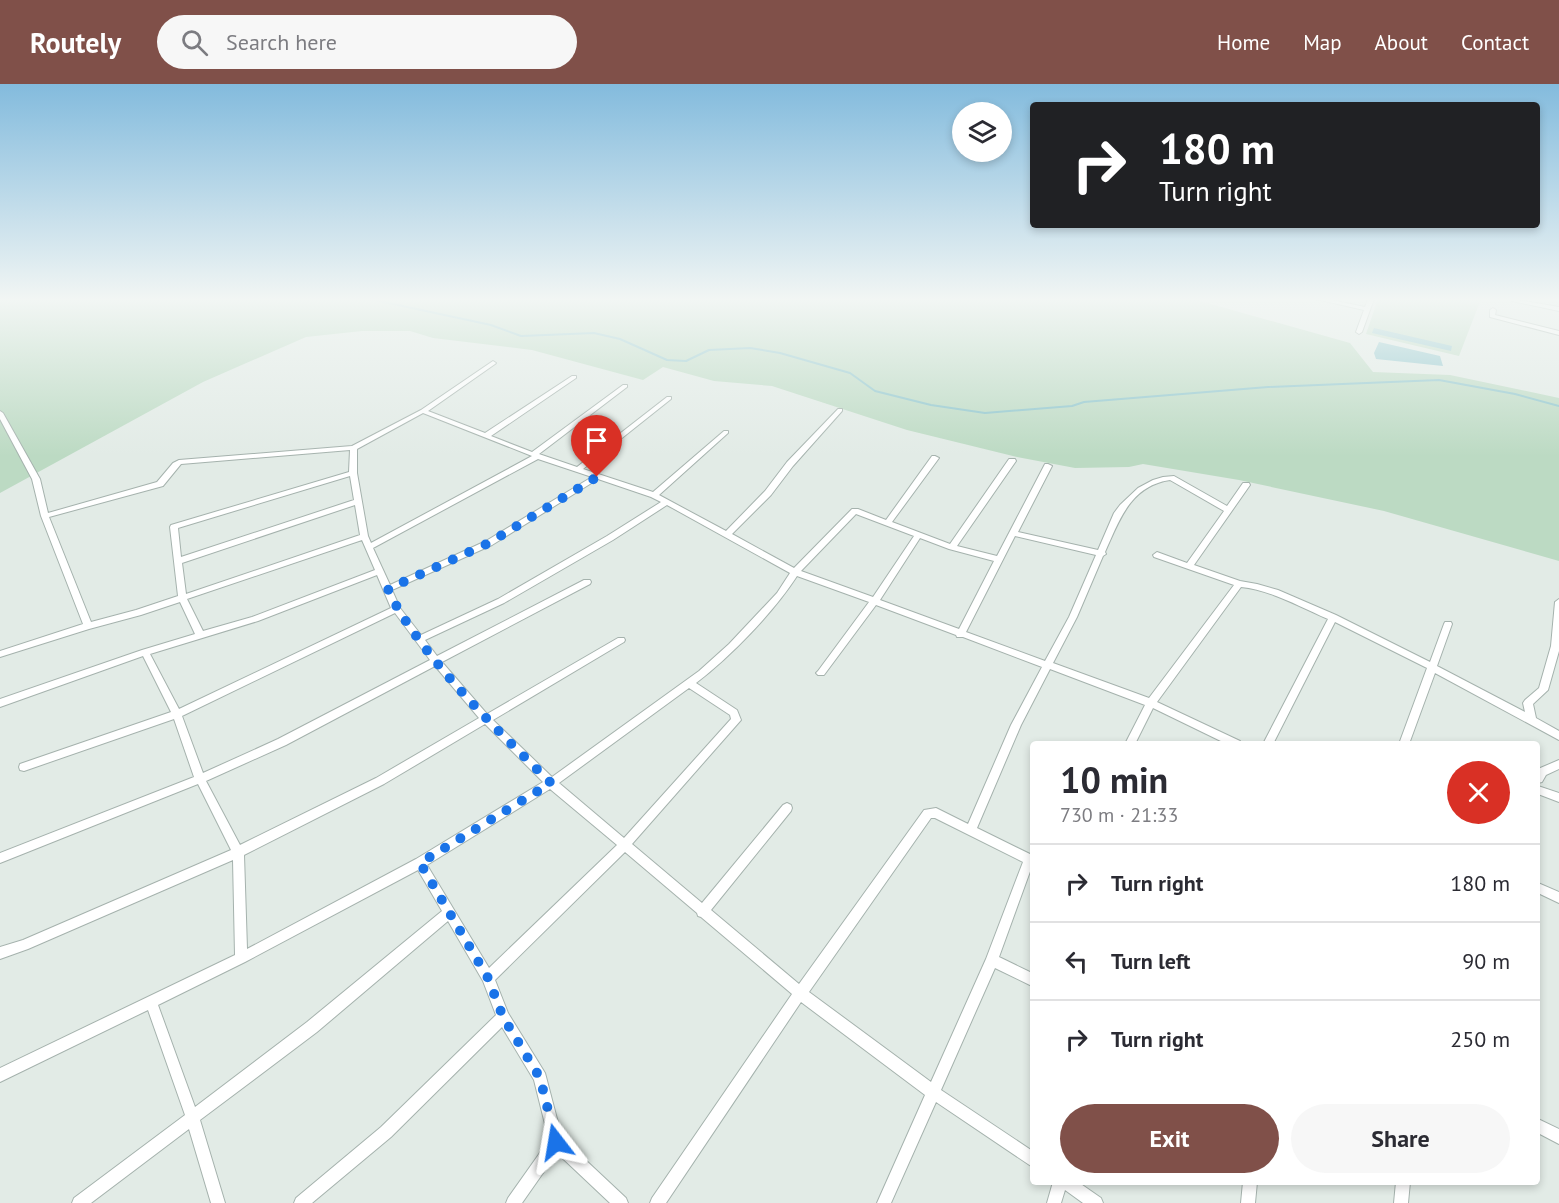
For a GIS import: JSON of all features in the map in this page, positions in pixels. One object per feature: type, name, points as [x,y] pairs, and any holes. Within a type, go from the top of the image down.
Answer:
[{"type":"street","points":[[45,516],[160,484],[169,477],[172,466],[179,462],[354,448],[423,411],[494,363]]},
{"type":"street","points":[[486,436],[574,377]]},
{"type":"street","points":[[370,547],[536,455],[625,386]]},
{"type":"street","points":[[578,470],[669,398]]},
{"type":"street","points":[[726,535],[768,493],[790,464],[840,410]]},
{"type":"street","points":[[423,411],[536,455],[654,495],[795,572],[960,635],[1047,664],[1151,703],[1230,741]]},
{"type":"street","points":[[0,413],[36,479],[45,516],[88,626]]},
{"type":"street","points":[[654,495],[726,432]]},
{"type":"street","points":[[354,448],[353,473],[364,536],[396,609],[436,662],[486,719],[551,783],[800,993],[934,1093],[1030,1158]]},
{"type":"street","points":[[887,523],[935,459]]},
{"type":"street","points":[[952,547],[1012,461]]},
{"type":"street","points":[[960,635],[1048,466]]},
{"type":"street","points":[[200,635],[182,598],[174,527],[353,473]]},
{"type":"street","points":[[388,589],[489,543],[597,477]]},
{"type":"street","points":[[971,830],[1016,725],[1073,617],[1118,513],[1126,501],[1162,478],[1177,480],[1227,509]]},
{"type":"street","points":[[1188,567],[1246,485]]},
{"type":"street","points":[[179,561],[357,502]]},
{"type":"street","points":[[419,639],[501,601],[610,538],[665,502]]},
{"type":"street","points":[[0,1076],[241,958],[420,863],[551,783],[689,682],[732,646],[780,595],[795,572],[855,511],[952,547],[999,560]]},
{"type":"street","points":[[821,673],[874,602],[919,534]]},
{"type":"street","points":[[1013,534],[1102,554]]},
{"type":"street","points":[[0,654],[138,613],[364,536]]},
{"type":"street","points":[[1157,555],[1239,584],[1254,585],[1333,617],[1432,666],[1559,736]]},
{"type":"street","points":[[0,703],[145,652],[255,619],[378,572]]},
{"type":"street","points":[[0,858],[200,779],[282,742],[587,582]]},
{"type":"street","points":[[1132,741],[1151,703],[1239,584]]},
{"type":"street","points":[[1531,720],[1528,703],[1543,690],[1556,646],[1559,602]]},
{"type":"street","points":[[24,767],[177,714],[396,609]]},
{"type":"street","points":[[1270,741],[1333,617]]},
{"type":"street","points":[[1405,741],[1448,624]]},
{"type":"street","points":[[0,953],[24,945],[238,852],[380,781],[621,640]]},
{"type":"street","points":[[145,652],[177,714],[200,779],[238,852],[241,958]]},
{"type":"street","points":[[488,978],[625,844],[736,720],[734,713],[689,682]]},
{"type":"street","points":[[1540,776],[1542,772],[1559,764]]},
{"type":"street","points":[[1540,791],[1559,798]]},
{"type":"street","points":[[702,912],[787,808]]},
{"type":"street","points":[[657,1203],[800,993],[928,813],[936,813],[1030,860]]},
{"type":"street","points":[[420,863],[488,978],[503,1017],[540,1078],[556,1142],[621,1203]]},
{"type":"street","points":[[884,1203],[992,960],[1030,864]]},
{"type":"street","points":[[1540,889],[1559,898]]},
{"type":"street","points":[[79,1203],[312,1027],[449,913]]},
{"type":"street","points":[[992,960],[1030,979]]},
{"type":"street","points":[[151,1002],[193,1119],[218,1203]]},
{"type":"street","points":[[301,1203],[386,1132],[503,1017]]},
{"type":"street","points":[[1540,1126],[1559,1137]]},
{"type":"street","points":[[513,1203],[556,1142]]},
{"type":"street","points":[[1054,1203],[1062,1185]]},
{"type":"street","points":[[1068,1185],[1096,1203]]},
{"type":"street","points":[[1248,1203],[1250,1185]]},
{"type":"street","points":[[1401,1203],[1403,1185]]},
{"type":"green space","points":[[0,351],[273,351],[203,382],[0,493]]},
{"type":"green space","points":[[537,351],[1357,351],[1373,372],[1450,375],[1559,398],[1559,561],[1384,511],[1239,480],[1143,464],[1129,467],[1075,468],[1017,457],[907,430],[772,386],[714,381],[663,367],[643,380]]},
{"type":"green space","points":[[1439,351],[1461,351],[1459,356]]},
{"type":"water","points":[[1419,351],[1440,356],[1443,366],[1376,359],[1374,353]]},
{"type":"waterway","points":[[647,351],[667,360],[686,361],[706,351]]},
{"type":"waterway","points":[[769,351],[850,373],[875,391],[931,405],[985,413],[1072,406],[1084,402],[1268,387],[1439,380],[1515,394],[1559,406]]},
{"type":"route","points":[[556,1142],[540,1078],[503,1017],[488,978],[420,863],[551,783],[486,719],[436,662],[396,609],[388,589],[489,543],[597,477]]}]
